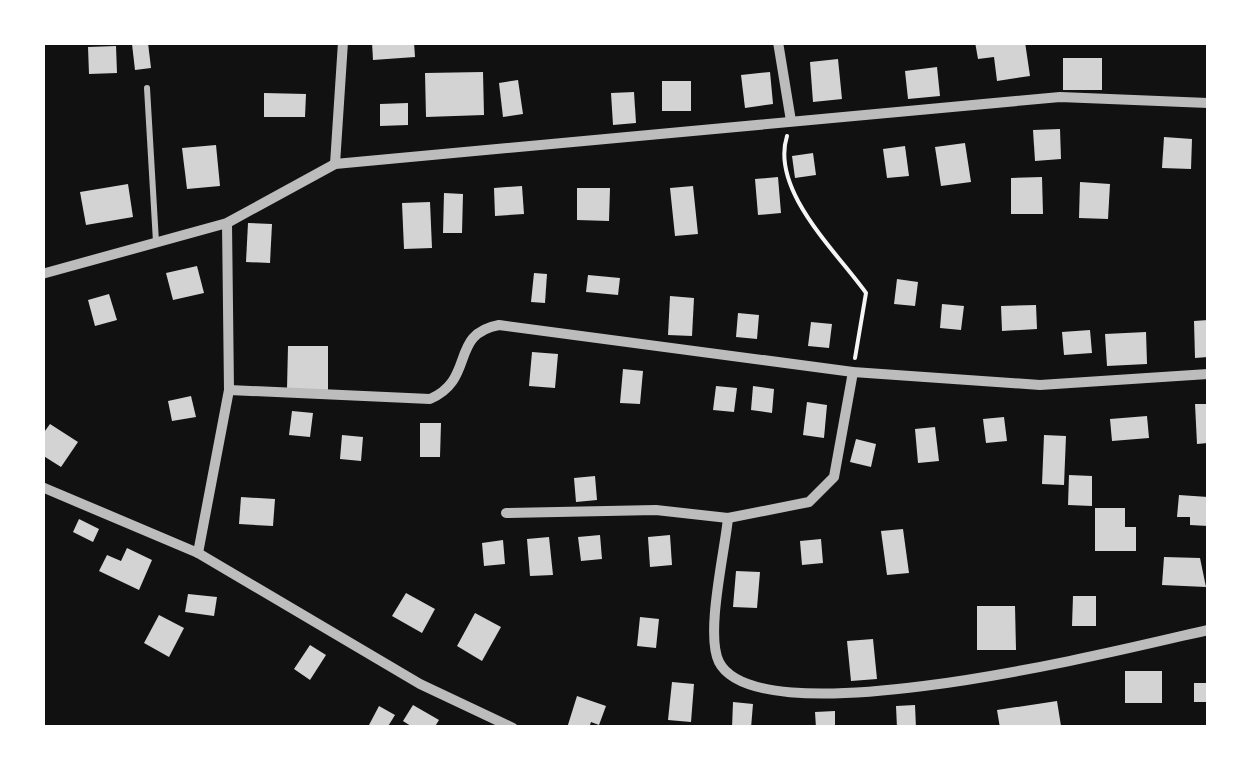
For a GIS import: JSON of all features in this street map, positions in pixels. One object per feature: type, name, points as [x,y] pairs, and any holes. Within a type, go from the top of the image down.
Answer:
[{"type":"street","points":[[335,164],[343,42]]},
{"type":"street","points":[[778,42],[791,122]]},
{"type":"street","points":[[42,274],[227,224],[335,164],[1060,97],[1208,104]]},
{"type":"street","points":[[198,552],[228,390],[227,224]]},
{"type":"street","points":[[228,390],[430,399],[448,391],[460,375],[467,343],[480,328],[500,325],[853,372],[1040,385],[1208,374]]},
{"type":"street","points":[[506,513],[656,510],[728,518],[809,502],[834,477],[853,372]]},
{"type":"street","points":[[42,487],[198,552],[420,684],[512,728]]},
{"type":"street","points":[[728,518],[714,639],[720,664],[741,681],[794,695],[963,683],[1208,630]]},
{"type":"lane","points":[[147,88],[156,243]]},
{"type":"path","points":[[791,122],[780,156],[794,194],[866,293],[853,372]]},
{"type":"building","points":[[372,42],[414,42],[415,57],[373,60]]},
{"type":"building","points":[[975,42],[1025,42],[1030,76],[997,81],[994,57],[978,59]]},
{"type":"building","points":[[148,43],[151,68],[135,70],[132,44]]},
{"type":"building","points":[[116,46],[117,73],[89,74],[88,47]]},
{"type":"building","points":[[1063,58],[1102,58],[1102,90],[1063,90]]},
{"type":"building","points":[[838,59],[842,99],[813,102],[810,62]]},
{"type":"building","points":[[937,67],[940,96],[908,99],[905,71]]},
{"type":"building","points":[[483,72],[484,115],[426,117],[425,73]]},
{"type":"building","points":[[770,72],[773,104],[745,108],[741,75]]},
{"type":"building","points":[[518,80],[523,114],[503,117],[499,83]]},
{"type":"building","points":[[662,81],[691,81],[691,111],[662,111]]},
{"type":"building","points":[[634,92],[636,123],[613,125],[611,93]]},
{"type":"building","points":[[264,93],[306,94],[305,117],[264,117]]},
{"type":"building","points":[[408,103],[408,125],[380,126],[380,104]]},
{"type":"building","points":[[1060,129],[1061,159],[1035,161],[1033,130]]},
{"type":"building","points":[[1164,137],[1192,139],[1191,169],[1162,168]]},
{"type":"building","points":[[965,143],[971,182],[941,186],[935,147]]},
{"type":"building","points":[[216,145],[220,186],[187,189],[182,148]]},
{"type":"building","points":[[905,146],[909,176],[887,178],[883,149]]},
{"type":"building","points":[[813,153],[816,175],[795,178],[792,156]]},
{"type":"building","points":[[778,177],[781,213],[758,215],[755,179]]},
{"type":"building","points":[[1042,177],[1043,214],[1011,214],[1011,178]]},
{"type":"building","points":[[1080,182],[1110,184],[1108,219],[1079,218]]},
{"type":"building","points":[[128,184],[133,217],[86,225],[80,192]]},
{"type":"building","points":[[522,186],[524,214],[495,216],[494,188]]},
{"type":"building","points":[[693,186],[698,234],[675,236],[670,188]]},
{"type":"building","points":[[577,188],[610,188],[609,221],[577,220]]},
{"type":"building","points":[[444,193],[463,194],[462,233],[443,233]]},
{"type":"building","points":[[430,202],[432,248],[404,249],[402,203]]},
{"type":"building","points":[[248,223],[272,224],[270,263],[246,262]]},
{"type":"building","points":[[197,266],[204,293],[173,300],[166,273]]},
{"type":"building","points":[[534,273],[547,274],[545,303],[531,302]]},
{"type":"building","points":[[588,275],[620,278],[618,295],[586,292]]},
{"type":"building","points":[[897,279],[918,282],[915,306],[894,304]]},
{"type":"building","points":[[109,294],[117,320],[95,326],[88,300]]},
{"type":"building","points":[[670,296],[694,298],[692,336],[668,335]]},
{"type":"building","points":[[942,304],[964,306],[961,330],[940,328]]},
{"type":"building","points":[[1036,305],[1037,329],[1002,331],[1001,306]]},
{"type":"building","points":[[738,313],[759,315],[757,339],[736,337]]},
{"type":"building","points":[[1208,320],[1208,357],[1195,358],[1194,321]]},
{"type":"building","points":[[811,322],[832,324],[829,348],[808,346]]},
{"type":"building","points":[[1090,330],[1092,353],[1064,355],[1062,332]]},
{"type":"building","points":[[1146,332],[1147,364],[1107,366],[1105,334]]},
{"type":"building","points":[[288,346],[328,346],[328,390],[287,389]]},
{"type":"building","points":[[532,352],[558,354],[555,388],[529,386]]},
{"type":"building","points":[[623,369],[643,371],[640,404],[620,403]]},
{"type":"building","points":[[716,386],[737,388],[734,412],[713,410]]},
{"type":"building","points":[[753,386],[774,389],[772,413],[751,410]]},
{"type":"building","points":[[191,396],[196,417],[172,421],[168,401]]},
{"type":"building","points":[[807,402],[827,405],[824,438],[803,435]]},
{"type":"building","points":[[1195,404],[1208,404],[1208,443],[1197,444]]},
{"type":"building","points":[[292,411],[313,413],[310,437],[289,435]]},
{"type":"building","points":[[1147,416],[1149,438],[1112,441],[1110,419]]},
{"type":"building","points":[[1004,417],[1007,441],[986,443],[983,419]]},
{"type":"building","points":[[420,423],[441,423],[440,457],[420,457]]},
{"type":"building","points":[[50,424],[78,442],[61,467],[42,455],[42,435]]},
{"type":"building","points":[[935,427],[939,461],[918,463],[915,429]]},
{"type":"building","points":[[342,435],[363,437],[361,461],[340,459]]},
{"type":"building","points":[[1044,435],[1066,436],[1064,485],[1042,484]]},
{"type":"building","points":[[856,439],[876,444],[871,467],[850,462]]},
{"type":"building","points":[[1069,475],[1092,476],[1092,506],[1068,505]]},
{"type":"building","points":[[595,476],[597,500],[576,502],[574,478]]},
{"type":"building","points":[[1179,495],[1208,497],[1208,526],[1190,525],[1190,517],[1177,517]]},
{"type":"building","points":[[241,497],[275,499],[273,526],[239,524]]},
{"type":"building","points":[[1095,508],[1125,508],[1125,527],[1136,527],[1136,551],[1095,551]]},
{"type":"building","points":[[79,519],[99,529],[93,542],[73,532]]},
{"type":"building","points":[[903,529],[909,573],[887,575],[881,531]]},
{"type":"building","points":[[600,535],[602,559],[581,561],[578,537]]},
{"type":"building","points":[[670,535],[672,565],[650,567],[648,537]]},
{"type":"building","points":[[549,537],[553,575],[530,576],[527,539]]},
{"type":"building","points":[[821,539],[823,563],[802,565],[800,541]]},
{"type":"building","points":[[503,540],[505,564],[484,566],[482,543]]},
{"type":"building","points":[[127,548],[152,560],[139,590],[99,571],[107,555],[121,561]]},
{"type":"building","points":[[1164,557],[1200,558],[1206,587],[1162,585]]},
{"type":"building","points":[[736,571],[760,572],[757,608],[733,607]]},
{"type":"building","points":[[406,593],[435,609],[422,633],[392,616]]},
{"type":"building","points":[[188,594],[217,597],[214,616],[185,612]]},
{"type":"building","points":[[1073,596],[1096,596],[1096,626],[1072,626]]},
{"type":"building","points":[[977,606],[1015,606],[1016,650],[977,650]]},
{"type":"building","points":[[475,613],[501,627],[482,661],[457,646]]},
{"type":"building","points":[[159,615],[184,628],[169,657],[144,643]]},
{"type":"building","points":[[640,617],[659,619],[656,648],[637,646]]},
{"type":"building","points":[[873,639],[877,679],[851,681],[847,641]]},
{"type":"building","points":[[310,645],[326,655],[310,680],[294,669]]},
{"type":"building","points":[[1125,671],[1162,671],[1162,703],[1125,703]]},
{"type":"building","points":[[672,682],[694,684],[691,722],[668,720]]},
{"type":"building","points":[[1194,683],[1208,683],[1208,702],[1194,702]]},
{"type":"building","points":[[577,696],[606,706],[599,725],[591,722],[589,728],[567,728]]},
{"type":"building","points":[[1057,701],[1061,726],[1000,728],[997,710]]},
{"type":"building","points":[[733,702],[753,704],[751,728],[732,728]]},
{"type":"building","points":[[413,705],[439,720],[434,728],[414,728],[403,721]]},
{"type":"building","points":[[915,705],[916,728],[897,728],[896,706]]},
{"type":"building","points":[[379,706],[395,715],[387,728],[369,725]]},
{"type":"building","points":[[835,711],[835,728],[816,728],[815,712]]}]
